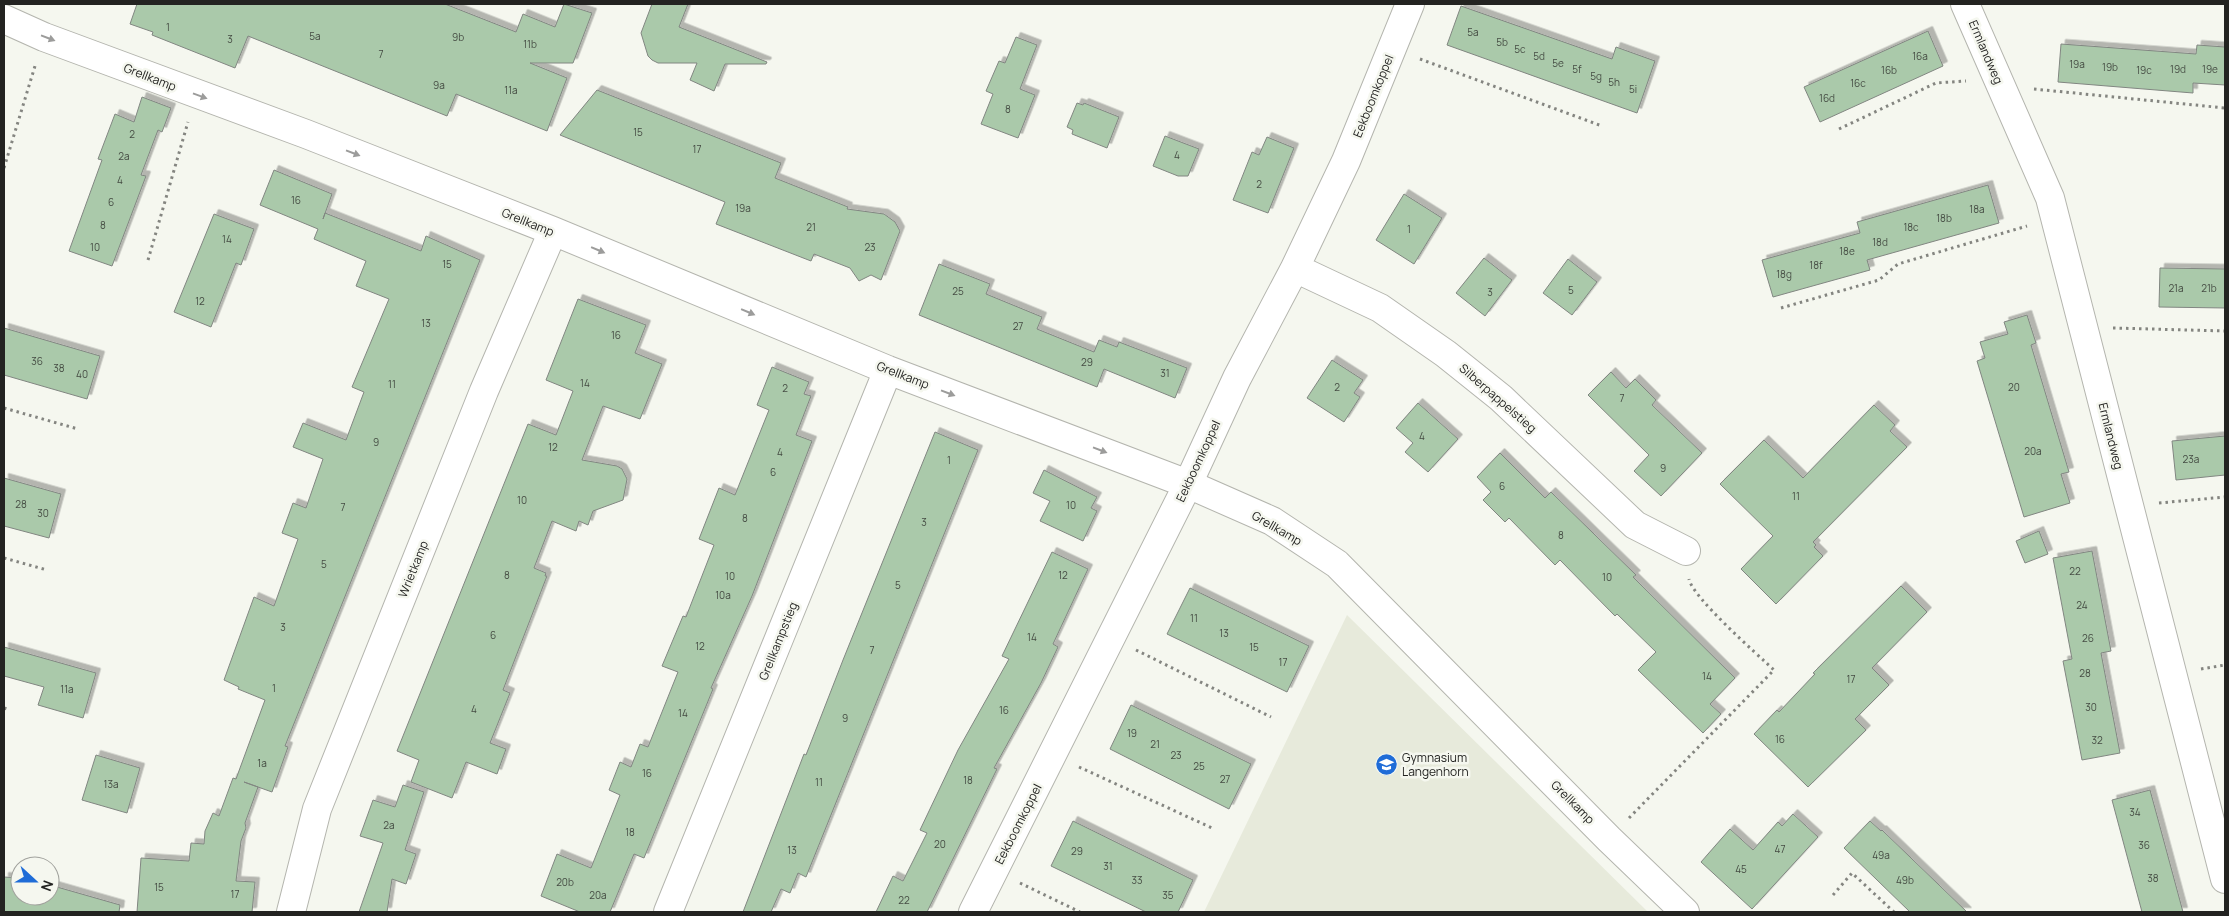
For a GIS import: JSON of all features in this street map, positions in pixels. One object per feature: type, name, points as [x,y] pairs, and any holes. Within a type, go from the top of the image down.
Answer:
[{"type":"street","name":"Eekboomkoppel","points":[[973,912],[1188,484],[1237,378],[1295,268],[1346,161],[1410,4]]},
{"type":"street","name":"Ermlandweg","points":[[1965,4],[2050,198],[2225,879]]},
{"type":"street","name":"Grellkamp","points":[[4,19],[44,37],[196,95],[306,134],[553,231],[888,370],[1188,484],[1272,522],[1337,564],[1609,839],[1685,912]]},
{"type":"street","name":"Wrietkamp","points":[[291,912],[317,809],[484,391],[553,231]]},
{"type":"street","name":"Silberpappelstieg","points":[[1295,268],[1380,308],[1446,354],[1501,398],[1635,525],[1686,551]]},
{"type":"street","name":"Grellkampstieg","points":[[668,912],[888,370]]},
{"type":"path","points":[[4,168],[44,37]]},
{"type":"path","points":[[1397,38],[1417,58],[1602,126]]},
{"type":"path","points":[[1839,129],[1936,83],[2000,83],[2225,108]]},
{"type":"path","points":[[148,260],[196,95]]},
{"type":"path","points":[[1781,308],[1879,280],[1898,264],[2055,218]]},
{"type":"path","points":[[2083,327],[2225,331]]},
{"type":"path","points":[[4,408],[78,430]]},
{"type":"path","points":[[2129,506],[2225,497]]},
{"type":"path","points":[[1609,839],[1774,670],[1690,586],[1686,551]]},
{"type":"path","points":[[4,558],[46,570]]},
{"type":"path","points":[[1111,637],[1271,717]]},
{"type":"path","points":[[1052,755],[1212,828]]},
{"type":"path","points":[[994,871],[1080,912]]},
{"type":"path","points":[[1832,895],[1852,873],[1894,912]]},
{"type":"shaded area","name":"Gymnasium Langenhorn","points":[[1347,615],[1648,912],[1204,912]]},
{"type":"building","points":[[137,4],[445,4],[516,32],[523,14],[555,27],[564,4],[592,13],[573,63],[530,63],[567,78],[547,131],[456,94],[447,116],[248,36],[235,68],[152,35],[153,32],[130,24]]},
{"type":"building","points":[[652,4],[688,4],[679,27],[767,62],[766,64],[725,64],[714,91],[690,80],[697,63],[658,63],[652,60],[648,56],[641,33]]},
{"type":"building","points":[[1461,6],[1612,59],[1616,47],[1655,61],[1637,113],[1447,45]]},
{"type":"building","points":[[1928,31],[1943,66],[1820,122],[1804,87]]},
{"type":"building","points":[[1016,37],[1037,45],[1020,89],[1035,95],[1018,138],[981,124],[993,94],[986,91],[999,61],[1005,63]]},
{"type":"building","points":[[2061,44],[2196,54],[2197,45],[2225,47],[2225,85],[2193,83],[2193,93],[2058,82]]},
{"type":"building","points":[[597,90],[781,163],[775,178],[848,207],[847,209],[884,214],[895,222],[900,231],[881,280],[871,275],[859,281],[850,268],[814,254],[811,261],[716,224],[725,202],[560,135]]},
{"type":"building","points":[[142,97],[171,108],[162,132],[158,130],[141,175],[146,176],[112,266],[69,251],[102,160],[98,159],[115,114],[134,122]]},
{"type":"building","points":[[1077,103],[1083,105],[1084,103],[1119,117],[1107,148],[1072,134],[1073,130],[1067,127]]},
{"type":"building","points":[[1165,136],[1199,149],[1188,176],[1178,176],[1153,166]]},
{"type":"building","points":[[1267,137],[1294,148],[1268,213],[1233,200],[1252,152],[1259,155]]},
{"type":"building","points":[[274,170],[332,194],[325,213],[421,251],[426,236],[480,260],[285,746],[288,747],[272,792],[258,787],[245,823],[246,828],[241,841],[236,881],[255,882],[252,912],[137,912],[141,858],[189,861],[191,843],[204,844],[205,831],[213,813],[219,816],[233,778],[236,779],[265,700],[238,689],[239,687],[224,680],[254,597],[274,606],[298,539],[282,533],[293,503],[306,508],[323,459],[293,447],[303,423],[346,440],[364,392],[352,387],[389,299],[356,286],[366,261],[314,239],[318,229],[260,205]]},
{"type":"building","points":[[1988,185],[1999,223],[1867,260],[1870,270],[1773,297],[1762,260],[1860,233],[1857,222]]},
{"type":"building","points":[[1404,194],[1442,218],[1414,264],[1376,240]]},
{"type":"building","points":[[214,214],[254,229],[241,265],[236,263],[211,327],[174,312]]},
{"type":"building","points":[[1484,258],[1512,280],[1485,316],[1456,293]]},
{"type":"building","points":[[1568,259],[1597,282],[1572,315],[1543,293]]},
{"type":"building","points":[[939,264],[990,284],[986,294],[1042,317],[1037,329],[1094,352],[1099,340],[1117,347],[1119,342],[1187,368],[1175,398],[1104,369],[1097,387],[919,315]]},
{"type":"building","points":[[2160,268],[2225,269],[2225,308],[2159,307]]},
{"type":"building","points":[[578,299],[646,325],[635,353],[662,364],[640,419],[603,406],[582,460],[617,466],[622,469],[627,479],[623,500],[593,511],[588,525],[579,521],[576,531],[552,521],[534,568],[546,573],[545,576],[547,576],[503,690],[510,693],[490,743],[506,749],[497,774],[466,762],[452,798],[411,782],[419,760],[397,751],[528,424],[556,435],[573,391],[546,380]]},
{"type":"building","points":[[2027,315],[2036,343],[2031,345],[2069,472],[2061,474],[2070,503],[2024,517],[1977,361],[1985,358],[1980,342],[2008,334],[2004,322]]},
{"type":"building","points":[[4,328],[100,356],[87,399],[4,375]]},
{"type":"building","points":[[1332,360],[1363,380],[1354,393],[1360,397],[1344,422],[1307,398]]},
{"type":"building","points":[[772,367],[809,382],[804,394],[811,396],[796,435],[812,441],[752,596],[711,688],[713,689],[644,858],[634,854],[610,912],[580,912],[541,896],[557,854],[591,868],[620,795],[609,790],[620,762],[631,767],[640,744],[648,747],[678,672],[662,666],[683,616],[686,617],[714,545],[699,539],[719,488],[735,495],[769,410],[757,405]]},
{"type":"building","points":[[1611,372],[1626,388],[1635,379],[1656,400],[1652,405],[1702,453],[1661,496],[1634,471],[1649,455],[1588,395]]},
{"type":"building","points":[[1418,403],[1458,439],[1428,472],[1405,452],[1413,443],[1396,428]]},
{"type":"building","points":[[1874,405],[1895,425],[1890,431],[1907,447],[1813,542],[1816,545],[1814,547],[1823,556],[1776,604],[1741,569],[1773,536],[1720,484],[1764,440],[1803,478]]},
{"type":"building","points":[[935,432],[978,450],[806,877],[798,873],[790,893],[781,889],[771,912],[743,912],[804,754],[806,755]]},
{"type":"building","points":[[2225,436],[2225,475],[2176,480],[2172,441]]},
{"type":"building","points":[[1500,453],[1545,498],[1551,492],[1636,575],[1633,577],[1735,678],[1710,704],[1721,714],[1703,733],[1638,670],[1656,652],[1617,614],[1615,616],[1560,560],[1555,565],[1509,518],[1505,522],[1483,500],[1491,492],[1477,477]]},
{"type":"building","points":[[1044,470],[1097,497],[1091,508],[1097,511],[1083,541],[1040,521],[1050,501],[1033,493]]},
{"type":"building","points":[[4,478],[61,494],[49,538],[4,526]]},
{"type":"building","points":[[2039,531],[2048,554],[2025,563],[2016,541]]},
{"type":"building","points":[[2092,551],[2111,651],[2101,653],[2120,753],[2082,760],[2063,661],[2072,659],[2053,558]]},
{"type":"building","points":[[1052,552],[1088,569],[1053,644],[1058,647],[1041,683],[994,768],[997,769],[927,912],[876,912],[893,876],[903,881],[927,833],[920,830],[958,750],[1009,659],[1002,656]]},
{"type":"building","points":[[1901,586],[1927,612],[1872,668],[1889,685],[1855,719],[1866,730],[1808,787],[1754,734],[1777,710],[1779,712],[1815,674],[1813,673]]},
{"type":"building","points":[[1190,588],[1309,646],[1287,692],[1167,634]]},
{"type":"building","points":[[4,647],[96,673],[83,718],[38,705],[44,687],[4,676]]},
{"type":"building","points":[[1131,705],[1251,764],[1229,809],[1110,749]]},
{"type":"building","points":[[96,755],[140,768],[127,813],[82,800]]},
{"type":"building","points":[[403,785],[424,792],[405,850],[416,854],[406,884],[392,879],[387,912],[359,912],[383,843],[360,836],[373,800],[395,807]]},
{"type":"building","points":[[2150,790],[2183,912],[2142,912],[2112,800]]},
{"type":"building","points":[[1793,814],[1818,837],[1752,909],[1701,862],[1730,829],[1753,850],[1778,822],[1782,826]]},
{"type":"building","points":[[1073,821],[1193,880],[1178,912],[1146,912],[1051,866]]},
{"type":"building","points":[[1870,821],[1882,830],[1967,912],[1910,912],[1844,848]]},
{"type":"building","points":[[4,877],[10,877],[10,906],[60,906],[60,888],[120,905],[119,912],[4,912]]},
{"type":"place","name":"Gymnasium Langenhorn","points":[[1386,764]]}]
